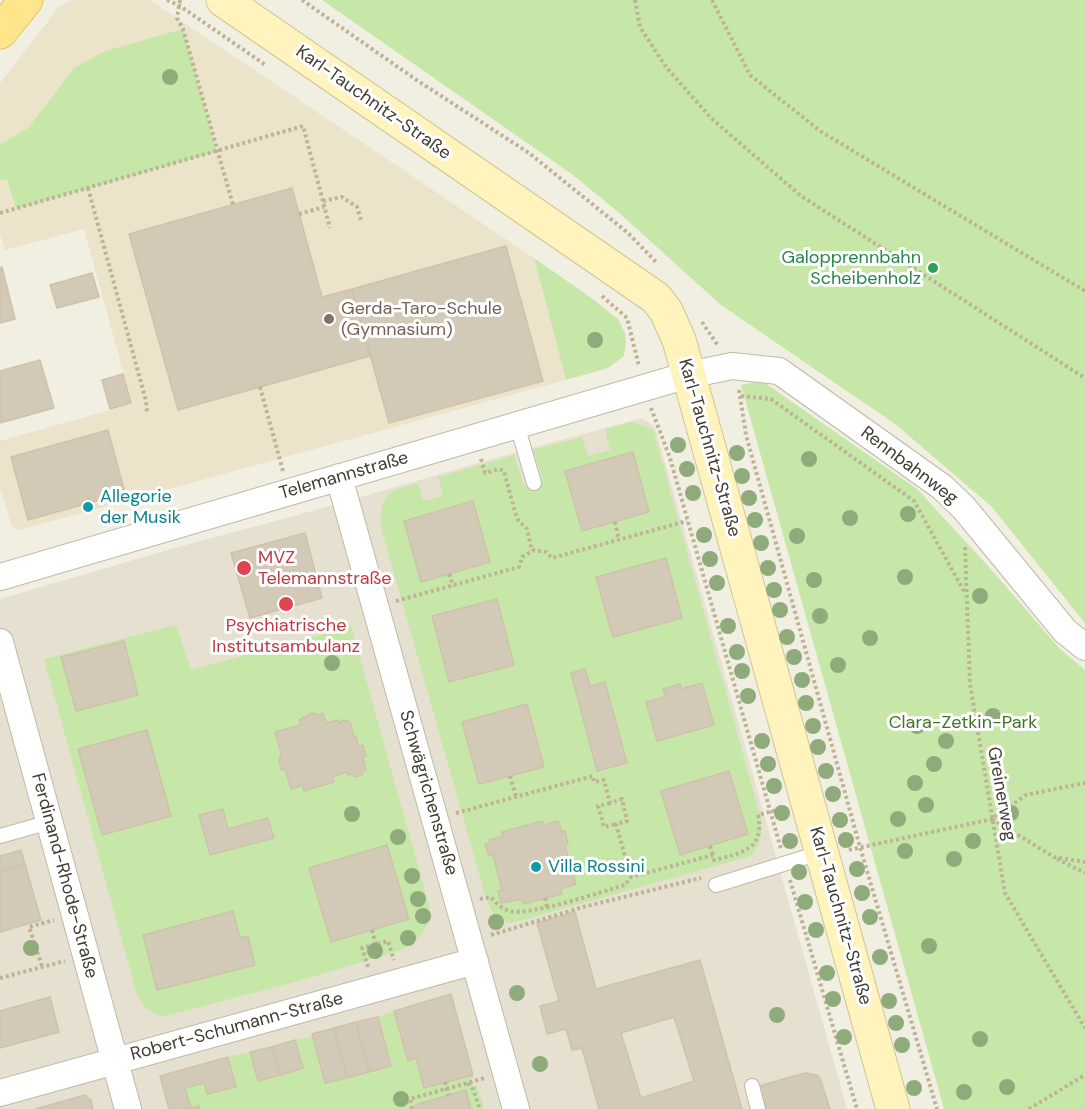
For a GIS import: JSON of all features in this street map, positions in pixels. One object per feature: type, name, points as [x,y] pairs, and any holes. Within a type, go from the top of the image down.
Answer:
[{"type":"main road","points":[[0,32],[26,0]]},
{"type":"main road","name":"Karl-Tauchnitz-Straße","points":[[222,0],[247,9],[656,298],[672,323],[893,1109]]},
{"type":"street","name":"Rennbahnweg","points":[[688,375],[732,366],[779,371],[942,487],[964,508],[1065,631],[1085,647]]},
{"type":"street","name":"Telemannstraße","points":[[0,577],[688,375]]},
{"type":"street","name":"Schwägrichenstraße","points":[[339,477],[516,1109]]},
{"type":"street","name":"Ferdinand-Rhode-Straße","points":[[0,642],[128,1109]]},
{"type":"street","name":"Robert-Schumann-Straße","points":[[0,1093],[401,981],[472,951]]},
{"type":"lane","points":[[517,425],[534,483]]},
{"type":"lane","points":[[0,836],[50,822]]},
{"type":"lane","points":[[711,881],[823,855]]},
{"type":"lane","points":[[752,1086],[759,1109]]},
{"type":"path","points":[[167,0],[180,6],[268,67]]},
{"type":"path","points":[[180,0],[177,18],[183,29],[233,205]]},
{"type":"path","points":[[635,0],[640,27],[666,67],[711,118],[801,195],[1085,378]]},
{"type":"path","points":[[712,0],[750,75],[820,131],[1085,291]]},
{"type":"path","points":[[0,213],[303,126],[330,228]]},
{"type":"path","points":[[88,188],[146,400],[147,412]]},
{"type":"path","points":[[323,201],[342,197],[357,207],[361,220]]},
{"type":"path","points":[[299,214],[324,207]]},
{"type":"path","points":[[594,290],[627,318],[643,388],[670,458],[857,1109]]},
{"type":"path","points":[[260,387],[280,457]]},
{"type":"path","points":[[741,396],[771,399],[914,501],[967,596]]},
{"type":"path","points":[[476,438],[485,473],[499,469],[504,471],[515,512],[518,520],[527,529],[532,551]]},
{"type":"path","name":"Greinerweg","points":[[964,508],[970,684],[1005,893],[1085,1028]]},
{"type":"path","points":[[375,607],[519,567],[522,557],[532,551],[540,550],[552,558],[687,521]]},
{"type":"path","points":[[615,522],[620,540]]},
{"type":"path","points":[[449,574],[453,586]]},
{"type":"path","points":[[510,776],[516,796]]},
{"type":"path","points":[[435,818],[592,776],[594,782],[604,780],[610,803]]},
{"type":"path","points":[[823,855],[992,819],[1026,795],[1085,783]]},
{"type":"path","points":[[622,800],[627,821],[604,827],[598,806],[610,803],[622,800]]},
{"type":"path","points":[[710,846],[714,860],[748,851],[753,846],[759,831],[758,815],[807,801]]},
{"type":"path","points":[[992,819],[1085,873]]},
{"type":"path","points":[[616,824],[631,877]]},
{"type":"path","points":[[459,906],[491,897],[502,908],[510,911],[529,911],[625,885],[631,877],[713,855]]},
{"type":"path","points":[[1054,857],[1085,862]]},
{"type":"path","points":[[472,951],[583,907],[711,881]]},
{"type":"path","points":[[545,898],[547,907]]},
{"type":"path","points":[[42,966],[29,927],[75,914]]},
{"type":"path","points":[[372,930],[376,945]]},
{"type":"path","points":[[375,988],[362,948],[388,941],[401,981]]},
{"type":"path","points":[[0,978],[86,956]]},
{"type":"path","points":[[1029,1109],[1085,1075]]},
{"type":"path","points":[[445,1082],[448,1095]]},
{"type":"path","points":[[412,1109],[410,1099],[470,1082],[480,1109]]},
{"type":"shaded area","name":"Gerda-Taro-Schule (Gymnasium)","points":[[72,0],[150,0],[534,258],[566,380],[19,530],[12,527],[0,488],[0,441],[132,404],[84,229],[5,250],[0,233],[0,83],[59,7]]},
{"type":"shaded area","points":[[642,418],[655,427],[847,1109],[0,1109],[0,599]]},
{"type":"green space","name":"Galopprennbahn Scheibenholz","points":[[322,0],[1085,0],[1085,623],[992,507],[895,424],[721,305],[617,211],[573,175]]},
{"type":"green space","points":[[183,29],[217,152],[16,209],[7,179],[0,180],[0,145],[29,127],[74,68],[105,51]]},
{"type":"green space","points":[[534,258],[618,319],[625,333],[624,356],[608,368],[566,380]]},
{"type":"green space","name":"Clara-Zetkin-Park","points":[[762,381],[917,489],[1060,649],[1085,670],[1085,1109],[944,1109],[741,385]]},
{"type":"green space","points":[[631,422],[653,429],[760,815],[761,837],[751,856],[512,923],[506,922],[494,915],[486,898],[381,528],[382,508],[387,496],[392,492],[418,483],[423,501],[443,496],[438,477],[514,455],[524,485],[543,480],[533,450],[582,437],[588,456],[610,450],[605,429]]},
{"type":"green space","points":[[176,625],[191,670],[351,626],[429,905],[429,922],[414,943],[399,951],[295,982],[161,1017],[144,1006],[137,995],[44,659]]},
{"type":"green space","points":[[394,1011],[408,1060],[416,1058],[424,1088],[473,1075],[474,1078],[471,1079],[473,1086],[477,1085],[484,1109],[199,1109],[198,1106],[191,1108],[185,1088],[204,1083],[208,1094],[236,1087],[228,1057],[250,1052],[280,1075],[303,1068],[295,1040],[313,1036],[326,1083],[390,1066],[378,1017]]},
{"type":"building","points":[[292,188],[322,297],[352,289],[370,356],[178,410],[129,234]]},
{"type":"building","points":[[506,246],[543,381],[389,423],[352,289]]},
{"type":"building","points":[[2,267],[15,319],[0,323],[0,268]]},
{"type":"building","points":[[92,273],[99,297],[57,308],[50,285]]},
{"type":"building","points":[[40,360],[54,408],[0,423],[0,371]]},
{"type":"building","points":[[123,374],[131,403],[110,409],[102,380]]},
{"type":"building","points":[[108,430],[125,493],[28,520],[11,457]]},
{"type":"building","points":[[633,452],[649,512],[582,531],[565,471]]},
{"type":"building","points":[[473,501],[490,562],[421,582],[404,521]]},
{"type":"building","points":[[305,533],[322,598],[250,618],[231,553]]},
{"type":"building","points":[[666,558],[682,618],[613,637],[596,577]]},
{"type":"building","points":[[497,599],[514,665],[449,682],[432,616]]},
{"type":"building","points":[[124,641],[138,695],[76,711],[61,657]]},
{"type":"building","points":[[585,669],[590,686],[605,682],[627,763],[597,771],[571,673]]},
{"type":"building","points":[[702,683],[714,725],[657,741],[646,702],[665,697],[663,689],[680,684],[681,689]]},
{"type":"building","points":[[527,704],[544,767],[479,784],[462,722]]},
{"type":"building","points":[[312,713],[319,715],[323,713],[326,723],[338,720],[339,723],[344,720],[350,722],[354,737],[356,736],[359,747],[363,745],[366,756],[363,757],[366,770],[362,775],[355,777],[348,775],[347,772],[332,777],[334,782],[304,791],[302,785],[291,789],[286,771],[281,769],[279,761],[281,753],[275,732],[301,725],[299,720]]},
{"type":"building","points":[[147,730],[171,816],[102,835],[78,749]]},
{"type":"building","points":[[729,771],[748,834],[680,855],[661,791]]},
{"type":"building","points":[[223,809],[228,829],[268,818],[274,838],[210,855],[199,815]]},
{"type":"building","name":"Villa Rossini","points":[[542,821],[544,825],[558,821],[562,832],[565,831],[568,844],[565,845],[569,861],[574,859],[578,873],[573,875],[576,884],[561,889],[562,894],[523,904],[521,899],[501,903],[498,891],[502,890],[493,855],[489,856],[485,844],[490,843],[489,840],[503,836],[502,832]]},
{"type":"building","points":[[387,845],[409,919],[331,942],[309,868]]},
{"type":"building","points":[[21,850],[25,864],[0,872],[0,856]]},
{"type":"building","points":[[25,864],[41,920],[0,932],[0,872]]},
{"type":"building","points":[[233,911],[240,938],[248,936],[255,965],[157,990],[143,935]]},
{"type":"building","points":[[575,912],[596,989],[700,960],[742,1109],[599,1109],[582,1048],[572,1050],[566,1029],[547,1034],[540,1006],[559,1001],[537,923]],"holes":[[[674,1017],[694,1081],[641,1098],[621,1033]]]},
{"type":"building","points":[[451,994],[473,1075],[424,1088],[416,1058],[408,1061],[394,1011]]},
{"type":"building","points":[[50,997],[59,1032],[0,1048],[0,1011]]},
{"type":"building","points":[[378,1017],[391,1066],[369,1072],[356,1022]]},
{"type":"building","points":[[356,1022],[369,1072],[347,1078],[334,1028]]},
{"type":"building","points":[[334,1028],[347,1078],[325,1083],[312,1034]]},
{"type":"building","points":[[295,1040],[303,1068],[280,1075],[272,1047]]},
{"type":"building","points":[[272,1047],[280,1075],[258,1081],[250,1052]]},
{"type":"building","points":[[228,1057],[236,1087],[207,1094],[204,1083],[185,1088],[191,1108],[199,1106],[199,1109],[169,1109],[160,1076]]},
{"type":"building","points":[[805,1073],[817,1075],[820,1078],[830,1109],[766,1109],[759,1086]]},
{"type":"building","points":[[466,1090],[471,1109],[416,1109],[415,1105]]},
{"type":"building","points":[[85,1095],[91,1100],[93,1109],[36,1109]]},
{"type":"place","name":"Galopprennbahn Scheibenholz","points":[[933,268]]},
{"type":"place","name":"Gerda-Taro-Schule (Gymnasium)","points":[[329,319]]},
{"type":"place","name":"Allegorie der Musik","points":[[88,507]]},
{"type":"place","name":"MVZ Telemannstraße","points":[[244,568]]},
{"type":"place","name":"Psychiatrische Institutsambulanz","points":[[286,604]]},
{"type":"place","name":"Villa Rossini","points":[[536,867]]}]
